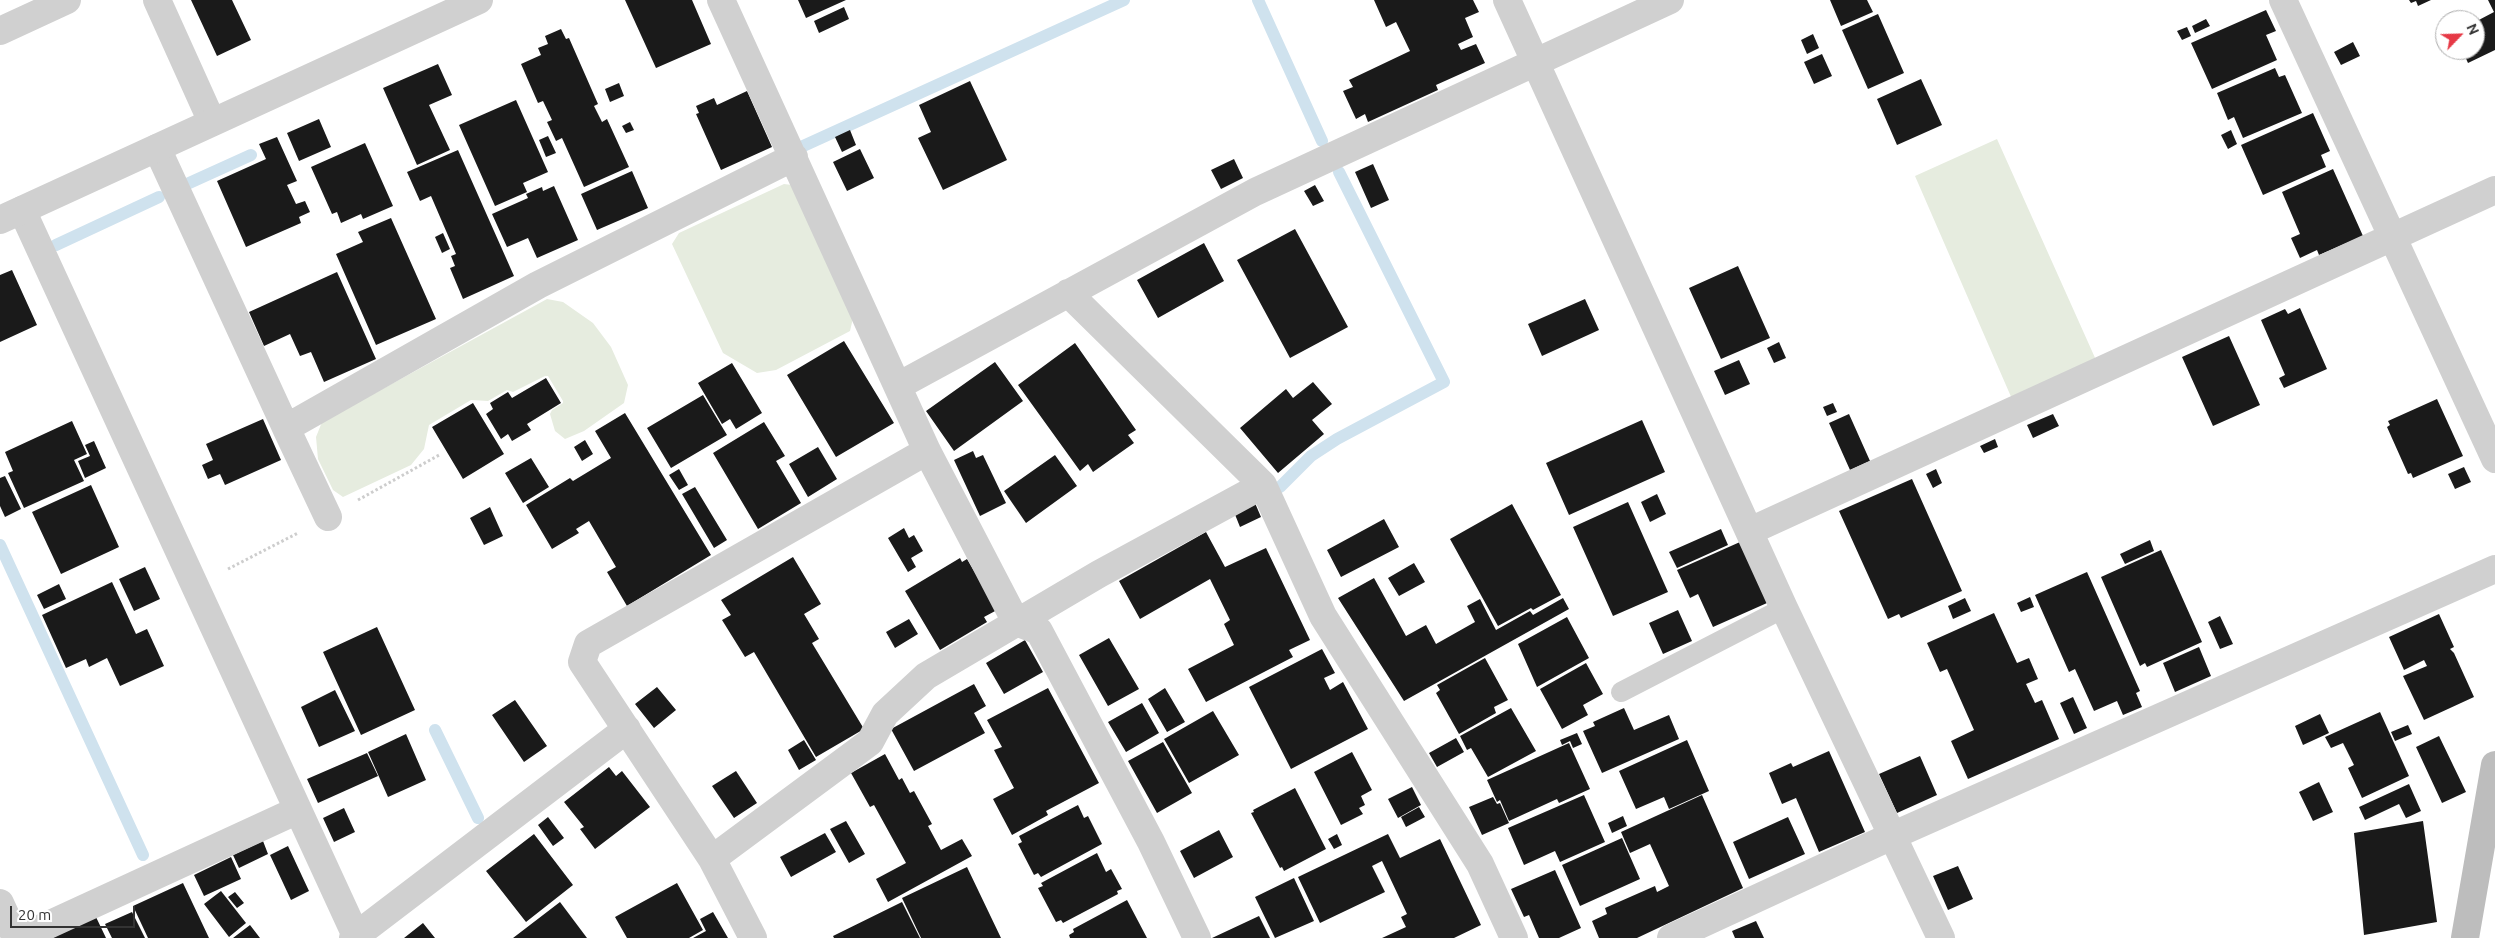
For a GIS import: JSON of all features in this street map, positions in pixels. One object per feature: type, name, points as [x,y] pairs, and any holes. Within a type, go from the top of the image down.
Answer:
[{"type":"main road","points":[[2465,938],[2495,765]]},
{"type":"street","points":[[0,31],[67,0]]},
{"type":"street","points":[[157,0],[212,122]]},
{"type":"street","points":[[479,0],[11,215],[298,810],[355,937],[626,729]]},
{"type":"street","points":[[721,0],[927,451],[1016,622],[1039,631],[1152,842],[1197,938]]},
{"type":"street","points":[[1507,0],[1784,608],[1894,835],[1941,938]]},
{"type":"street","points":[[898,386],[1254,192],[1670,0]]},
{"type":"street","points":[[2283,0],[2495,458]]},
{"type":"street","points":[[157,148],[328,517]]},
{"type":"street","points":[[286,428],[538,285],[794,157]]},
{"type":"street","points":[[1750,531],[2495,190]]},
{"type":"street","points":[[1068,293],[1263,485],[1323,616],[1480,864],[1514,938]]},
{"type":"street","points":[[753,938],[712,859],[582,662],[588,644],[927,451]]},
{"type":"street","points":[[712,859],[870,742],[885,714],[926,676],[1123,561],[1263,485]]},
{"type":"street","points":[[1671,938],[1894,835],[2495,569]]},
{"type":"street","points":[[0,903],[18,938],[298,810]]},
{"type":"lane","points":[[1621,692],[1784,608]]},
{"type":"shaded area","points":[[1997,139],[2096,360],[2012,399],[1915,176]]},
{"type":"shaded area","points":[[784,184],[792,185],[853,318],[850,331],[776,370],[757,373],[723,353],[672,244],[679,233]]},
{"type":"shaded area","points":[[547,299],[563,302],[593,323],[611,347],[628,385],[624,403],[584,431],[565,439],[555,431],[550,414],[563,401],[548,376],[545,376],[513,392],[507,390],[488,401],[471,400],[429,425],[424,449],[411,465],[343,497],[333,490],[318,459],[316,437],[322,422]]},
{"type":"building","points":[[191,0],[232,0],[251,40],[217,56]]},
{"type":"building","points":[[625,0],[692,0],[711,44],[656,68]]},
{"type":"building","points":[[798,0],[846,0],[806,18]]},
{"type":"building","points":[[1374,0],[1473,0],[1479,12],[1465,18],[1473,37],[1458,44],[1461,50],[1476,44],[1485,63],[1436,85],[1438,90],[1368,122],[1365,114],[1356,119],[1343,91],[1353,87],[1349,80],[1410,51],[1396,22],[1386,27]]},
{"type":"building","points":[[1830,0],[1867,0],[1873,12],[1841,26]]},
{"type":"building","points":[[2409,0],[2431,0],[2418,6],[2416,1],[2411,3]]},
{"type":"building","points":[[2488,0],[2495,0],[2495,50],[2485,55],[2485,17],[2494,12]]},
{"type":"building","points":[[844,7],[849,19],[819,33],[814,21]]},
{"type":"building","points":[[2266,10],[2276,31],[2266,35],[2277,60],[2212,89],[2191,43]]},
{"type":"building","points":[[1878,14],[1904,73],[1868,89],[1842,30]]},
{"type":"building","points":[[2206,19],[2210,26],[2195,33],[2192,26]]},
{"type":"building","points":[[2187,27],[2191,36],[2182,40],[2177,31]]},
{"type":"building","points":[[561,29],[566,39],[569,38],[598,104],[594,106],[602,122],[607,119],[629,167],[584,187],[562,138],[556,141],[547,122],[552,120],[543,101],[538,103],[521,64],[541,55],[538,48],[548,44],[545,36]]},
{"type":"building","points":[[1813,34],[1819,48],[1807,54],[1801,40]]},
{"type":"building","points":[[2353,42],[2360,56],[2341,65],[2334,52]]},
{"type":"building","points":[[1822,54],[1832,76],[1814,84],[1804,62]]},
{"type":"building","points":[[438,64],[452,95],[429,105],[450,150],[417,165],[383,88]]},
{"type":"building","points":[[2275,68],[2279,77],[2285,75],[2302,113],[2243,138],[2234,117],[2228,120],[2217,93]]},
{"type":"building","points":[[1921,79],[1942,125],[1897,145],[1877,99]]},
{"type":"building","points":[[970,81],[1007,160],[943,190],[918,138],[931,132],[919,105]]},
{"type":"building","points":[[619,83],[624,96],[610,102],[605,89]]},
{"type":"building","points":[[747,91],[772,147],[721,170],[696,114],[699,113],[696,106],[714,98],[717,105]]},
{"type":"building","points":[[516,100],[548,172],[523,183],[527,192],[495,206],[459,125]]},
{"type":"building","points":[[2313,113],[2330,151],[2321,155],[2326,167],[2263,195],[2241,145]]},
{"type":"building","points":[[319,119],[331,147],[299,161],[287,133]]},
{"type":"building","points":[[630,122],[634,130],[626,133],[622,126]]},
{"type":"building","points":[[850,130],[856,145],[842,152],[835,137]]},
{"type":"building","points":[[2231,130],[2237,144],[2228,149],[2221,135]]},
{"type":"building","points":[[548,136],[556,153],[546,157],[539,140]]},
{"type":"building","points":[[277,137],[297,181],[287,185],[296,204],[305,201],[310,212],[299,217],[301,223],[246,247],[217,181],[266,159],[259,144]]},
{"type":"building","points":[[365,143],[393,206],[363,219],[361,214],[341,223],[337,212],[332,214],[311,167]]},
{"type":"building","points":[[860,149],[874,178],[847,191],[833,162]]},
{"type":"building","points":[[458,150],[514,276],[463,299],[450,268],[455,266],[451,256],[456,254],[431,196],[420,201],[407,172]]},
{"type":"building","points":[[1234,159],[1243,178],[1221,189],[1211,170]]},
{"type":"building","points":[[1373,164],[1389,200],[1371,208],[1355,172]]},
{"type":"building","points":[[2333,169],[2363,236],[2319,255],[2317,250],[2300,258],[2291,238],[2300,234],[2282,192]]},
{"type":"building","points":[[632,171],[648,208],[597,230],[581,194]]},
{"type":"building","points":[[1315,185],[1324,201],[1313,206],[1304,191]]},
{"type":"building","points":[[554,186],[578,240],[537,258],[528,238],[507,247],[492,214],[528,198],[526,194],[542,187],[543,191]]},
{"type":"building","points":[[391,218],[436,319],[376,345],[336,254],[363,242],[358,232]]},
{"type":"building","points":[[1295,229],[1348,327],[1290,358],[1237,260]]},
{"type":"building","points":[[443,233],[450,249],[442,253],[435,237]]},
{"type":"building","points":[[1204,243],[1224,281],[1158,318],[1137,280]]},
{"type":"building","points":[[1738,266],[1770,338],[1721,359],[1689,288]]},
{"type":"building","points":[[12,270],[37,325],[0,342],[0,275]]},
{"type":"building","points":[[337,272],[376,359],[324,382],[311,352],[300,356],[290,334],[264,346],[249,312]]},
{"type":"building","points":[[1585,299],[1599,330],[1542,356],[1528,324]]},
{"type":"building","points":[[2300,308],[2327,369],[2284,388],[2279,378],[2285,375],[2261,320],[2285,309],[2288,314]]},
{"type":"building","points":[[2229,336],[2260,405],[2213,426],[2182,357]]},
{"type":"building","points":[[844,341],[894,423],[836,457],[787,375]]},
{"type":"building","points":[[1779,342],[1786,358],[1774,363],[1767,348]]},
{"type":"building","points":[[1075,343],[1136,430],[1128,435],[1134,443],[1093,472],[1088,464],[1080,471],[1018,385]]},
{"type":"building","points":[[1739,360],[1750,384],[1725,395],[1714,371]]},
{"type":"building","points":[[995,362],[1023,401],[954,451],[926,411]]},
{"type":"building","points":[[732,363],[762,413],[736,429],[730,419],[722,424],[698,383]]},
{"type":"building","points":[[546,378],[561,403],[527,424],[531,430],[512,441],[508,434],[501,439],[486,414],[493,409],[490,403],[508,392],[512,398]]},
{"type":"building","points":[[1313,382],[1332,404],[1312,420],[1324,434],[1278,473],[1240,428],[1286,389],[1293,398]]},
{"type":"building","points":[[703,395],[727,435],[671,468],[647,428]]},
{"type":"building","points":[[2437,399],[2463,456],[2413,478],[2411,473],[2408,474],[2387,427],[2390,425],[2388,421]]},
{"type":"building","points":[[473,403],[504,454],[463,479],[432,427]]},
{"type":"building","points":[[1833,403],[1837,412],[1827,416],[1823,407]]},
{"type":"building","points":[[625,413],[711,555],[627,606],[607,572],[616,567],[589,521],[576,529],[579,533],[552,549],[526,505],[570,478],[573,481],[611,458],[595,431]]},
{"type":"building","points":[[1849,414],[1870,461],[1850,470],[1829,423]]},
{"type":"building","points":[[2053,414],[2059,426],[2033,438],[2027,425]]},
{"type":"building","points":[[263,419],[281,460],[225,485],[220,474],[208,479],[202,465],[213,460],[206,444]]},
{"type":"building","points":[[1642,420],[1665,472],[1569,515],[1546,463]]},
{"type":"building","points":[[72,421],[87,454],[74,460],[84,481],[24,508],[8,473],[13,471],[5,452]]},
{"type":"building","points":[[764,422],[785,456],[776,461],[801,503],[758,529],[713,453]]},
{"type":"building","points":[[1995,439],[1998,447],[1984,453],[1980,446]]},
{"type":"building","points":[[585,440],[593,454],[582,461],[574,447]]},
{"type":"building","points":[[94,441],[106,468],[85,478],[78,461],[90,456],[85,445]]},
{"type":"building","points":[[818,447],[837,479],[808,497],[789,464]]},
{"type":"building","points":[[973,451],[976,458],[983,455],[1006,503],[980,516],[954,460]]},
{"type":"building","points":[[1055,455],[1077,486],[1026,523],[1004,491]]},
{"type":"building","points":[[531,458],[549,487],[523,503],[505,473]]},
{"type":"building","points":[[2464,467],[2471,482],[2455,489],[2448,474]]},
{"type":"building","points":[[679,469],[688,485],[679,490],[669,475]]},
{"type":"building","points":[[1936,469],[1942,483],[1933,488],[1926,474]]},
{"type":"building","points":[[5,476],[21,509],[5,517],[0,506],[0,478]]},
{"type":"building","points":[[1912,479],[1962,591],[1901,618],[1899,614],[1888,619],[1839,511]]},
{"type":"building","points":[[91,485],[119,547],[61,574],[32,512]]},
{"type":"building","points":[[695,487],[727,540],[714,548],[682,494]]},
{"type":"building","points":[[1657,494],[1666,514],[1650,522],[1641,502]]},
{"type":"building","points":[[1628,502],[1668,592],[1613,616],[1573,527]]},
{"type":"building","points":[[1255,503],[1261,517],[1240,527],[1234,512]]},
{"type":"building","points":[[1512,504],[1561,595],[1533,610],[1531,608],[1498,626],[1450,539]]},
{"type":"building","points":[[490,507],[503,536],[484,545],[470,518]]},
{"type":"building","points":[[1384,519],[1399,547],[1341,577],[1327,550]]},
{"type":"building","points":[[904,528],[909,538],[914,535],[923,551],[911,558],[916,567],[908,572],[888,538]]},
{"type":"building","points":[[1721,529],[1728,545],[1677,568],[1669,552]]},
{"type":"building","points":[[1206,532],[1225,567],[1266,548],[1310,640],[1289,650],[1293,657],[1206,702],[1188,669],[1234,645],[1224,624],[1230,620],[1210,579],[1140,619],[1119,581]]},
{"type":"building","points":[[2150,540],[2154,551],[2125,564],[2120,554]]},
{"type":"building","points":[[1740,542],[1767,603],[1713,627],[1698,594],[1690,598],[1677,570]]},
{"type":"building","points":[[2161,550],[2202,642],[2147,667],[2145,663],[2140,666],[2101,577]]},
{"type":"building","points":[[793,557],[821,604],[804,614],[819,639],[812,643],[864,729],[816,757],[754,652],[745,657],[722,620],[731,615],[721,600]]},
{"type":"building","points":[[960,558],[962,562],[967,559],[997,610],[984,617],[987,622],[940,650],[905,591]]},
{"type":"building","points":[[1414,563],[1425,582],[1399,596],[1388,578]]},
{"type":"building","points":[[145,567],[160,599],[134,611],[119,579]]},
{"type":"building","points":[[2087,572],[2140,691],[2136,693],[2142,707],[2123,715],[2117,701],[2094,711],[2075,669],[2069,672],[2035,595]]},
{"type":"building","points":[[1374,578],[1406,636],[1426,625],[1436,644],[1475,622],[1467,606],[1480,599],[1496,630],[1530,611],[1533,615],[1563,598],[1569,609],[1404,701],[1338,598]]},
{"type":"building","points":[[112,582],[136,634],[147,629],[164,666],[120,686],[107,658],[89,667],[86,659],[66,668],[42,615]]},
{"type":"building","points":[[59,584],[66,599],[44,609],[37,595]]},
{"type":"building","points":[[2030,597],[2034,607],[2021,612],[2017,603]]},
{"type":"building","points":[[1965,598],[1971,611],[1953,619],[1948,606]]},
{"type":"building","points":[[1678,610],[1692,641],[1663,654],[1649,623]]},
{"type":"building","points":[[1994,613],[2017,663],[2029,658],[2038,679],[2026,684],[2035,703],[2042,700],[2059,739],[1968,779],[1951,741],[1974,730],[1947,669],[1940,672],[1927,643]]},
{"type":"building","points":[[2439,614],[2454,647],[2450,649],[2454,653],[2474,697],[2424,720],[2403,676],[2427,666],[2424,660],[2404,670],[2389,637]]},
{"type":"building","points":[[2220,616],[2233,644],[2220,649],[2208,622]]},
{"type":"building","points":[[1567,617],[1589,658],[1537,687],[1518,644]]},
{"type":"building","points":[[909,619],[918,634],[895,648],[886,632]]},
{"type":"building","points":[[377,627],[415,710],[361,735],[323,652]]},
{"type":"building","points":[[1109,638],[1139,689],[1108,706],[1079,655]]},
{"type":"building","points":[[1025,640],[1043,672],[1004,694],[986,663]]},
{"type":"building","points":[[2199,647],[2211,676],[2175,692],[2163,663]]},
{"type":"building","points":[[1322,649],[1335,673],[1324,678],[1330,690],[1343,682],[1368,729],[1291,769],[1249,687]]},
{"type":"building","points":[[1485,658],[1508,700],[1494,707],[1496,713],[1459,734],[1436,693],[1440,690],[1437,685]]},
{"type":"building","points":[[1586,663],[1603,694],[1583,705],[1588,715],[1562,729],[1540,689]]},
{"type":"building","points":[[974,684],[986,706],[974,713],[985,733],[914,771],[891,729]]},
{"type":"building","points":[[657,687],[676,710],[654,728],[635,704]]},
{"type":"building","points":[[1048,688],[1099,783],[1046,811],[1048,815],[1012,835],[993,799],[1014,788],[994,750],[1002,747],[987,720]]},
{"type":"building","points":[[1165,688],[1185,722],[1167,732],[1148,699]]},
{"type":"building","points":[[335,690],[355,731],[319,747],[301,707]]},
{"type":"building","points":[[2073,697],[2087,728],[2074,734],[2060,703]]},
{"type":"building","points":[[515,700],[547,746],[524,762],[492,715]]},
{"type":"building","points":[[1142,703],[1159,733],[1126,752],[1108,722]]},
{"type":"building","points":[[1511,708],[1536,751],[1488,777],[1471,748],[1467,750],[1460,736]]},
{"type":"building","points":[[1624,708],[1634,730],[1669,715],[1679,739],[1602,773],[1583,731],[1595,726],[1593,722]]},
{"type":"building","points":[[1213,711],[1239,755],[1189,783],[1164,739]]},
{"type":"building","points":[[2380,712],[2409,776],[2362,798],[2348,768],[2354,765],[2343,743],[2331,748],[2325,737]]},
{"type":"building","points":[[2320,714],[2329,733],[2303,745],[2295,726]]},
{"type":"building","points":[[2408,725],[2412,734],[2395,741],[2391,732]]},
{"type":"building","points":[[1577,733],[1582,744],[1573,748],[1570,741],[1562,745],[1560,740]]},
{"type":"building","points":[[406,734],[426,780],[388,797],[368,752]]},
{"type":"building","points":[[2439,736],[2466,792],[2442,803],[2416,747]]},
{"type":"building","points":[[1456,738],[1464,752],[1437,767],[1429,753]]},
{"type":"building","points":[[804,740],[816,760],[799,770],[788,750]]},
{"type":"building","points":[[1687,740],[1709,791],[1669,809],[1664,797],[1636,809],[1619,771]]},
{"type":"building","points":[[1163,742],[1192,793],[1157,813],[1128,761]]},
{"type":"building","points":[[1569,743],[1590,789],[1559,803],[1557,799],[1509,821],[1500,800],[1497,802],[1487,780]]},
{"type":"building","points":[[1829,751],[1865,832],[1819,852],[1796,798],[1782,804],[1769,773],[1791,763],[1793,767]]},
{"type":"building","points":[[1352,752],[1372,790],[1361,796],[1365,805],[1359,808],[1363,814],[1341,825],[1314,772]]},
{"type":"building","points":[[367,753],[378,776],[318,803],[307,779]]},
{"type":"building","points":[[885,754],[899,780],[902,778],[910,793],[914,791],[932,824],[928,826],[941,850],[962,839],[972,856],[888,902],[876,879],[906,863],[874,805],[870,807],[851,773]]},
{"type":"building","points":[[1920,756],[1937,795],[1897,813],[1879,774]]},
{"type":"building","points":[[609,767],[616,776],[622,771],[650,807],[595,849],[580,829],[584,827],[564,802]]},
{"type":"building","points":[[736,771],[757,803],[734,818],[712,786]]},
{"type":"building","points":[[2319,782],[2333,812],[2313,821],[2299,792]]},
{"type":"building","points":[[2409,784],[2421,811],[2406,818],[2399,804],[2365,820],[2359,807]]},
{"type":"building","points":[[1412,787],[1421,805],[1398,818],[1388,799]]},
{"type":"building","points":[[1295,788],[1326,849],[1284,871],[1282,867],[1280,868],[1251,813],[1254,812],[1253,810]]},
{"type":"building","points":[[1584,795],[1605,842],[1560,862],[1555,851],[1524,865],[1508,828]]},
{"type":"building","points":[[1702,795],[1743,888],[1637,938],[1599,938],[1592,921],[1607,914],[1605,908],[1655,886],[1657,892],[1669,886],[1650,844],[1630,853],[1621,832]]},
{"type":"building","points":[[1493,797],[1497,804],[1500,803],[1509,823],[1482,835],[1469,807]]},
{"type":"building","points":[[1078,805],[1084,818],[1088,816],[1102,844],[1041,877],[1038,873],[1034,875],[1018,844],[1022,842],[1019,836]]},
{"type":"building","points":[[1419,807],[1425,817],[1406,827],[1401,817]]},
{"type":"building","points":[[344,808],[355,832],[334,842],[323,818]]},
{"type":"building","points":[[1623,816],[1627,826],[1612,833],[1608,823]]},
{"type":"building","points":[[548,817],[564,838],[553,846],[538,825]]},
{"type":"building","points":[[1788,817],[1805,854],[1749,879],[1733,842]]},
{"type":"building","points":[[846,821],[865,854],[849,863],[830,829]]},
{"type":"building","points":[[2423,821],[2437,922],[2364,935],[2354,833]]},
{"type":"building","points":[[1219,830],[1233,857],[1194,878],[1180,851]]},
{"type":"building","points":[[825,833],[836,852],[791,877],[780,857]]},
{"type":"building","points":[[534,834],[573,885],[526,922],[486,871]]},
{"type":"building","points":[[1337,834],[1342,845],[1334,849],[1328,839]]},
{"type":"building","points":[[1388,834],[1400,858],[1440,839],[1481,925],[1454,938],[1382,938],[1406,927],[1401,917],[1407,914],[1382,861],[1372,866],[1385,892],[1320,923],[1298,877]]},
{"type":"building","points":[[1622,838],[1640,879],[1580,906],[1562,865]]},
{"type":"building","points":[[263,841],[268,854],[239,868],[233,855]]},
{"type":"building","points":[[288,846],[309,891],[291,900],[270,855]]},
{"type":"building","points":[[1097,853],[1106,872],[1111,869],[1122,889],[1117,891],[1118,894],[1063,923],[1061,920],[1056,922],[1038,888],[1043,886],[1041,883]]},
{"type":"building","points":[[231,857],[241,879],[204,896],[194,875]]},
{"type":"building","points":[[1958,866],[1973,899],[1948,910],[1933,876]]},
{"type":"building","points":[[967,867],[1001,938],[921,938],[902,898]]},
{"type":"building","points":[[1555,870],[1581,928],[1559,938],[1539,938],[1529,915],[1524,917],[1511,889]]},
{"type":"building","points":[[1294,878],[1314,921],[1275,938],[1255,897]]},
{"type":"building","points":[[183,883],[209,938],[148,938],[133,906]]},
{"type":"building","points":[[677,883],[703,930],[689,938],[627,938],[615,917]]},
{"type":"building","points":[[221,891],[246,923],[229,937],[204,904]]},
{"type":"building","points":[[235,892],[244,903],[237,908],[228,897]]},
{"type":"building","points":[[1127,900],[1147,938],[1070,938],[1069,935],[1074,932],[1073,929]]},
{"type":"building","points":[[560,902],[587,938],[513,938]]},
{"type":"building","points":[[902,902],[920,938],[834,938],[833,936]]},
{"type":"building","points":[[132,912],[145,938],[112,938],[105,924]]},
{"type":"building","points":[[713,912],[728,938],[693,938],[706,931],[700,919]]},
{"type":"building","points":[[1259,916],[1270,938],[1212,938]]},
{"type":"building","points":[[96,917],[106,938],[50,938]]},
{"type":"building","points":[[1756,921],[1764,938],[1735,938],[1732,931]]},
{"type":"building","points":[[423,923],[435,938],[404,938]]},
{"type":"building","points":[[250,925],[260,938],[233,938]]},
{"type":"waterway","points":[[801,147],[1124,0]]},
{"type":"waterway","points":[[1258,0],[1322,141]]},
{"type":"waterway","points":[[187,184],[251,155]]},
{"type":"waterway","points":[[1280,487],[1311,456],[1337,439],[1444,382],[1339,172]]},
{"type":"waterway","points":[[56,245],[159,197]]},
{"type":"waterway","points":[[0,545],[143,855]]},
{"type":"waterway","points":[[435,730],[478,818]]}]
